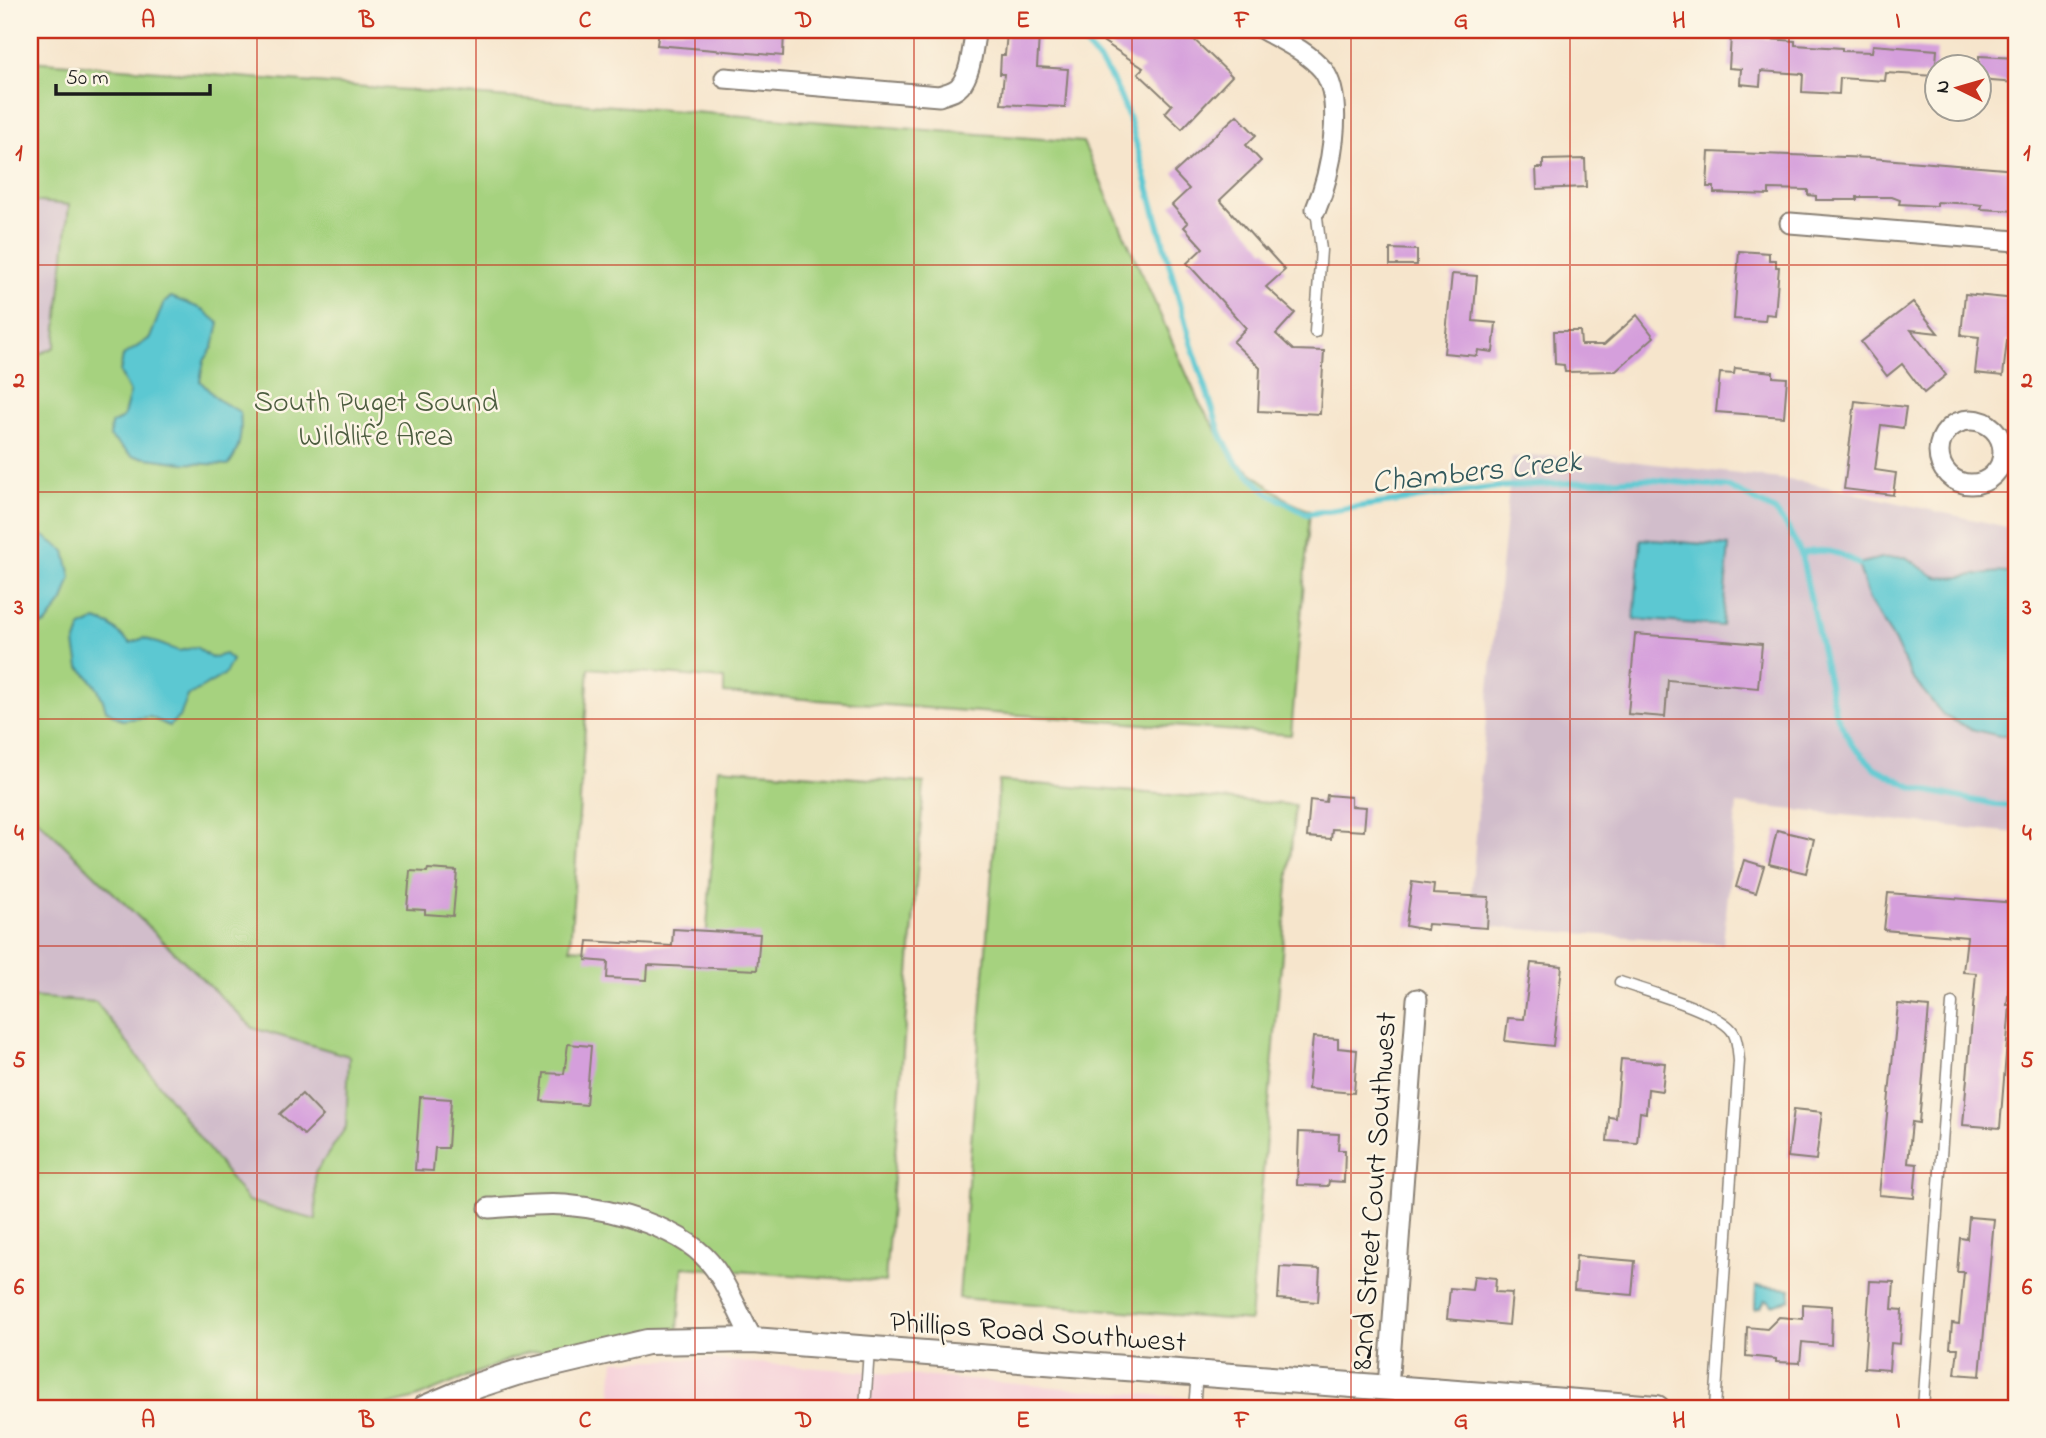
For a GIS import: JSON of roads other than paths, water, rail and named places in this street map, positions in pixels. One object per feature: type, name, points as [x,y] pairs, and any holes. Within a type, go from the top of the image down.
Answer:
[{"type":"street","points":[[725,78],[939,96],[954,91],[961,85],[971,57],[975,30]]},
{"type":"street","points":[[1264,30],[1310,58],[1324,72],[1331,88],[1334,113],[1332,150],[1317,209]]},
{"type":"street","points":[[1790,223],[2016,241]]},
{"type":"street","name":"82nd Street Court Southwest","points":[[1388,1387],[1417,999]]},
{"type":"street","points":[[489,1208],[564,1205],[625,1216],[673,1235],[701,1254],[715,1269],[753,1340]]},
{"type":"street","name":"Phillips Road Southwest","points":[[428,1408],[479,1385],[516,1373],[647,1342],[753,1340],[1388,1387],[1474,1401],[1657,1408]]},
{"type":"lane","points":[[1315,331],[1321,250],[1317,209]]},
{"type":"lane","points":[[1620,982],[1710,1014],[1734,1033],[1737,1046],[1739,1061],[1714,1408]]},
{"type":"lane","points":[[1923,1408],[1952,1003]]},
{"type":"lane","points":[[865,1408],[869,1350]]},
{"type":"lane","points":[[1194,1408],[1197,1374]]},
{"type":"water","points":[[171,297],[202,309],[219,323],[213,347],[204,361],[200,381],[217,399],[240,412],[240,440],[228,465],[184,463],[132,456],[110,437],[111,424],[123,418],[130,393],[120,372],[123,356],[150,338],[163,304]]},
{"type":"water","points":[[30,529],[65,551],[71,577],[63,601],[46,624],[30,628]]},
{"type":"water","points":[[1641,539],[1729,546],[1722,626],[1634,619]]},
{"type":"water","points":[[1905,557],[1938,577],[1997,572],[2016,574],[2016,736],[2000,736],[1971,729],[1944,716],[1911,676],[1893,638],[1869,600],[1858,564],[1882,558]]},
{"type":"water","points":[[96,620],[110,625],[130,643],[144,638],[179,651],[196,647],[211,658],[225,654],[232,660],[225,674],[188,696],[180,716],[169,726],[150,717],[122,720],[106,710],[96,686],[79,667],[75,644],[81,627]]},
{"type":"water","points":[[1756,1286],[1791,1289],[1790,1300],[1772,1305],[1765,1300],[1761,1307],[1755,1309]]},
{"type":"waterway","name":"Chambers Creek","points":[[1068,30],[1099,60],[1119,93],[1130,121],[1191,343],[1221,435],[1237,464],[1268,493],[1307,514],[1497,487],[1643,479],[1729,487],[1775,511],[1788,528],[1801,554],[1835,712],[1852,745],[1875,768],[1914,788],[1996,805],[2016,806]]},
{"type":"waterway","points":[[1801,554],[1831,552],[1858,564]]},
{"type":"park label","name":"South Puget Sound Wildlife Area","points":[[376,418]]}]
